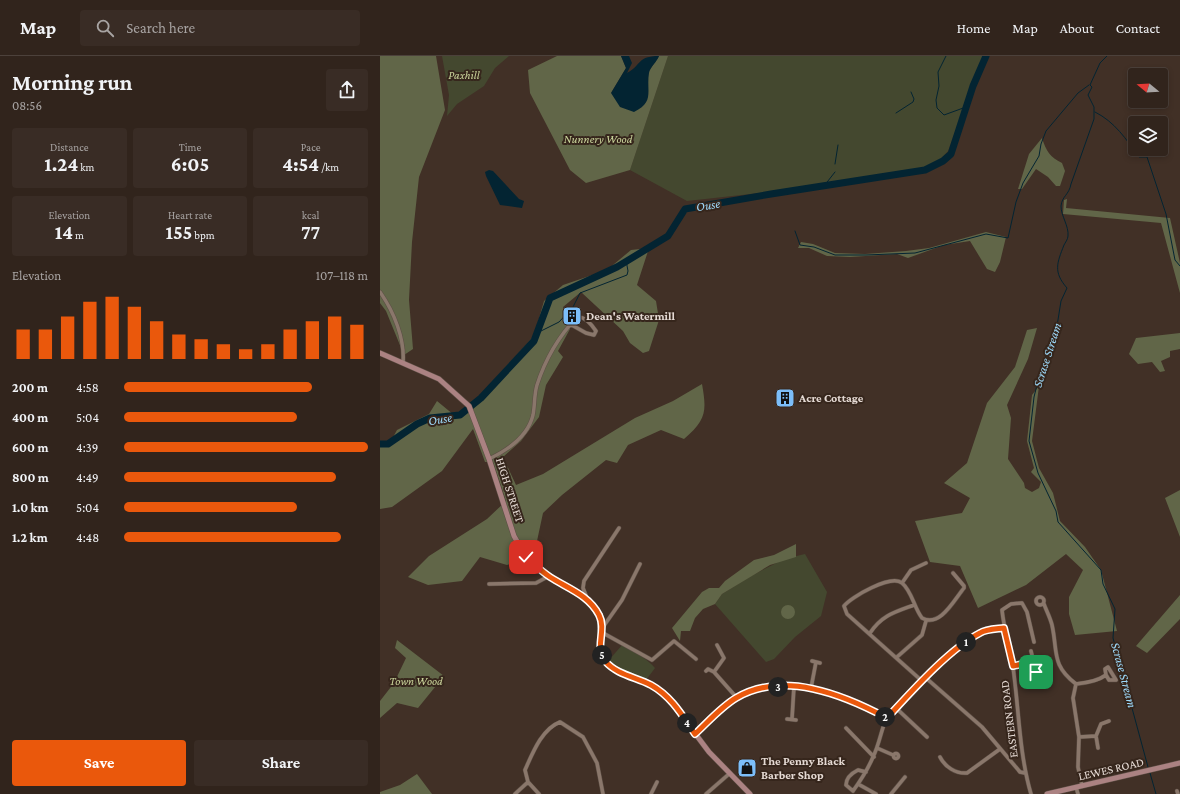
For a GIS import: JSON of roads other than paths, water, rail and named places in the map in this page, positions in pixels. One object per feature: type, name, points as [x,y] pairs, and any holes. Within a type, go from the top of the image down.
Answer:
[{"type":"main road","name":"HIGH STREET","points":[[380,353],[440,379],[470,407],[514,536],[526,557],[548,576],[589,600],[599,614],[603,627]]},
{"type":"main road","points":[[603,627],[600,646],[602,658],[625,675],[651,685],[667,696],[695,734],[729,774],[750,794]]},
{"type":"main road","name":"LEWES ROAD","points":[[1047,794],[1180,763]]},
{"type":"street","points":[[380,292],[386,301],[398,327],[403,363]]},
{"type":"street","points":[[489,459],[503,452],[517,441],[529,426],[533,414],[534,396],[538,384],[556,345],[570,324],[580,316],[587,320],[596,331],[594,336],[590,335],[570,324]]},
{"type":"street","points":[[589,600],[583,588],[584,581],[620,528]]},
{"type":"street","points":[[902,583],[911,570],[926,563]]},
{"type":"street","points":[[603,627],[622,600],[640,564]]},
{"type":"street","points":[[902,583],[922,618],[926,621],[933,621],[941,617],[964,588],[953,573]]},
{"type":"street","points":[[490,584],[536,583],[548,576]]},
{"type":"street","points":[[902,583],[890,581],[881,584],[848,601],[844,606],[847,614],[922,681]]},
{"type":"street","name":"EASTERN ROAD","points":[[1031,794],[1025,773],[1013,666],[1004,628],[1002,610],[1011,604],[1022,603],[1028,612],[1034,642]]},
{"type":"street","points":[[1044,604],[1052,623],[1058,664],[1064,675],[1076,684],[1087,683],[1106,675]]},
{"type":"street","points":[[870,633],[878,622],[890,614],[914,605]]},
{"type":"street","points":[[897,658],[922,635],[926,621]]},
{"type":"street","points":[[866,772],[858,770],[853,772],[846,781],[846,785],[853,791],[866,772],[874,756],[887,718],[922,681],[969,640],[981,632],[1004,628]]},
{"type":"street","points":[[602,633],[652,660],[674,641],[696,660]]},
{"type":"street","points":[[714,672],[724,658],[717,645]]},
{"type":"street","points":[[1031,651],[1036,672]]},
{"type":"street","points":[[811,688],[816,662]]},
{"type":"street","points":[[1013,666],[1033,662]]},
{"type":"street","points":[[706,671],[708,669],[714,672],[737,698]]},
{"type":"street","points":[[926,678],[982,727],[1020,772],[1025,773]]},
{"type":"street","points":[[1076,684],[1073,698],[1079,737],[1078,767],[1082,786]]},
{"type":"street","points":[[695,734],[737,698],[766,687],[811,688],[846,699],[887,718]]},
{"type":"street","points":[[787,719],[794,720],[792,688]]},
{"type":"street","points":[[896,708],[927,737]]},
{"type":"street","points":[[1098,748],[1096,736],[1101,724],[1109,721]]},
{"type":"street","points":[[539,794],[528,782],[525,770],[537,745],[552,725],[560,722],[583,737],[597,763],[603,794]]},
{"type":"street","points":[[846,728],[874,756]]},
{"type":"street","points":[[1079,737],[1096,736]]},
{"type":"street","points":[[877,748],[893,755]]},
{"type":"street","points":[[940,757],[945,765],[958,773],[967,773],[1000,749]]},
{"type":"street","points":[[706,794],[729,774]]},
{"type":"street","points":[[891,794],[905,776]]},
{"type":"street","points":[[515,794],[528,782]]},
{"type":"street","points":[[651,794],[657,782]]},
{"type":"street","points":[[858,784],[876,794]]},
{"type":"street","points":[[1076,787],[1078,794]]},
{"type":"water","points":[[621,56],[629,56],[632,63],[627,73],[643,59],[652,56],[659,56],[649,73],[647,100],[641,108],[634,112],[620,107],[611,93],[626,68]]},
{"type":"water","points":[[489,170],[493,171],[519,199],[524,201],[522,208],[500,205],[486,176],[485,172]]},
{"type":"waterway","points":[[946,56],[938,72],[939,86],[936,100],[937,108],[944,115],[966,107]]},
{"type":"waterway","name":"Ouse","points":[[380,444],[388,444],[417,424],[430,418],[460,415],[481,398],[534,341],[550,298],[617,267],[668,236],[685,209],[925,170],[943,161],[951,154],[973,86],[986,56]]},
{"type":"waterway","name":"Scrase Stream","points":[[1107,56],[1100,63],[1090,85],[1092,87],[1088,95],[1094,107],[1094,119],[1069,191],[1061,206],[1068,232],[1068,238],[1058,262],[1058,272],[1067,288],[1061,301],[1057,326],[1041,369],[1034,397],[1029,441],[1038,473],[1056,511],[1058,522],[1101,570],[1103,584],[1115,609],[1113,638],[1148,767]]},
{"type":"waterway","points":[[795,231],[800,245],[814,247],[835,255],[915,253],[986,234],[1008,238],[1016,202],[1023,183],[1039,156],[1041,144],[1046,131],[1078,93],[1089,85]]},
{"type":"waterway","points":[[896,113],[913,102],[914,99],[911,92]]},
{"type":"waterway","points":[[1095,112],[1102,116],[1125,137],[1139,157],[1147,157],[1166,214],[1175,260],[1180,266]]},
{"type":"waterway","points":[[835,164],[838,145]]},
{"type":"waterway","points":[[824,186],[835,172]]},
{"type":"waterway","points":[[537,333],[559,322],[573,307],[580,293],[627,275],[628,271],[626,260]]},
{"type":"waterway","name":"Scrase Stream","points":[[1150,773],[1156,794]]},
{"type":"place","name":"Dean's Watermill","points":[[572,316]]},
{"type":"place","name":"Acre Cottage","points":[[785,398]]},
{"type":"place","name":"The Penny Black Barber Shop","points":[[747,768]]},
{"type":"park label","name":"Paxhill","points":[[464,75]]},
{"type":"park label","name":"Nunnery Wood","points":[[598,139]]},
{"type":"park label","name":"Town Wood","points":[[416,681]]}]
